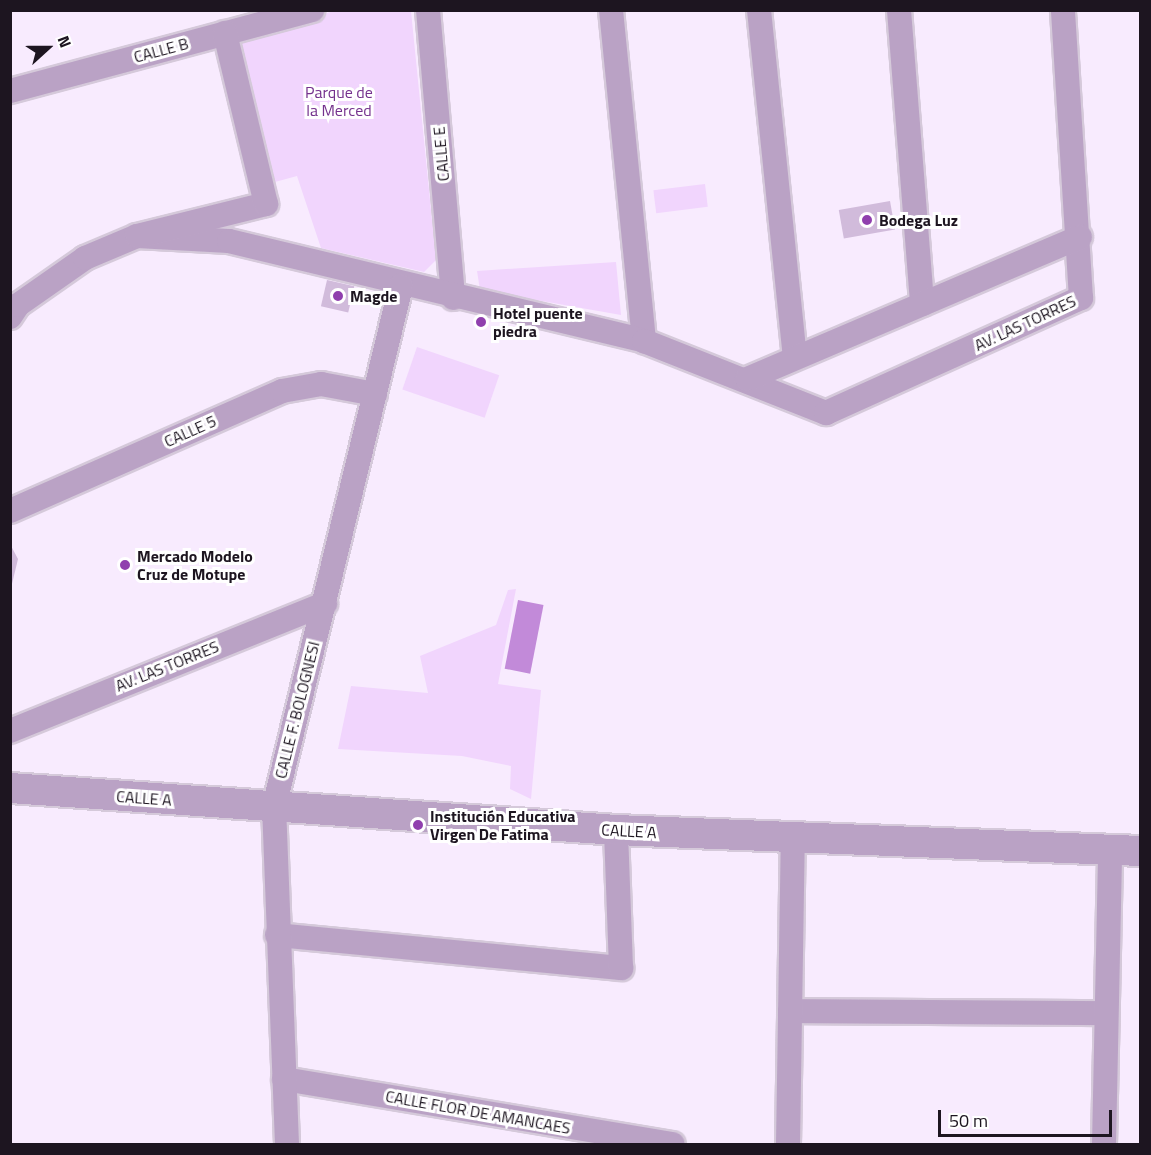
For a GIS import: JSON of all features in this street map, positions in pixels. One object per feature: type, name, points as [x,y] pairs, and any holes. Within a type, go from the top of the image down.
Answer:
[{"type":"street","name":"CALLE B","points":[[10,91],[312,10]]},
{"type":"street","name":"CALLE E","points":[[428,10],[453,298]]},
{"type":"street","points":[[611,10],[644,341]]},
{"type":"street","points":[[759,10],[795,357]]},
{"type":"street","points":[[899,10],[922,304]]},
{"type":"street","points":[[137,236],[229,241],[401,286],[644,341],[747,379],[1080,237],[1063,10]]},
{"type":"street","points":[[13,308],[75,264],[137,236],[266,204],[225,33]]},
{"type":"street","name":"AV. LAS TORRES","points":[[747,379],[826,413],[1081,298],[1080,237]]},
{"type":"street","name":"CALLE F. BOLOGNESI","points":[[287,1144],[273,807],[325,604],[401,286]]},
{"type":"street","name":"CALLE 5","points":[[10,511],[282,391],[321,384],[375,394]]},
{"type":"street","name":"AV. LAS TORRES","points":[[10,731],[325,604]]},
{"type":"street","name":"CALLE A","points":[[10,788],[616,830],[793,839],[1140,851]]},
{"type":"street","points":[[277,935],[621,968],[616,830]]},
{"type":"street","points":[[788,1144],[793,839]]},
{"type":"street","points":[[1104,1144],[1110,850]]},
{"type":"street","points":[[790,1011],[1107,1013]]},
{"type":"street","name":"CALLE FLOR DE AMANCAES","points":[[284,1079],[673,1144]]},
{"type":"green space","name":"Parque de la Merced","points":[[334,11],[411,11],[436,260],[424,272],[321,248],[297,176],[275,182],[240,37]]},
{"type":"green space","points":[[705,184],[708,207],[656,213],[653,190]]},
{"type":"green space","points":[[616,262],[621,315],[480,290],[477,271]]},
{"type":"green space","points":[[417,347],[499,375],[485,418],[402,390]]},
{"type":"green space","points":[[516,589],[498,684],[541,690],[531,799],[510,789],[511,766],[462,756],[338,749],[351,686],[428,693],[420,656],[496,625],[508,590]]},
{"type":"shaded area","points":[[518,600],[544,605],[530,674],[505,669]]},
{"type":"building","name":"Bodega Luz","points":[[890,201],[895,230],[844,239],[839,210]]},
{"type":"building","name":"Magde","points":[[327,280],[354,286],[348,313],[321,306]]},
{"type":"building","points":[[10,544],[18,559],[11,588],[10,588]]},
{"type":"place","name":"Bodega Luz","points":[[867,220]]},
{"type":"place","name":"Magde","points":[[338,296]]},
{"type":"place","name":"Hotel puente piedra","points":[[481,322]]},
{"type":"place","name":"Mercado Modelo Cruz de Motupe","points":[[125,565]]},
{"type":"place","name":"Institución Educativa Virgen De Fatima","points":[[418,825]]}]
